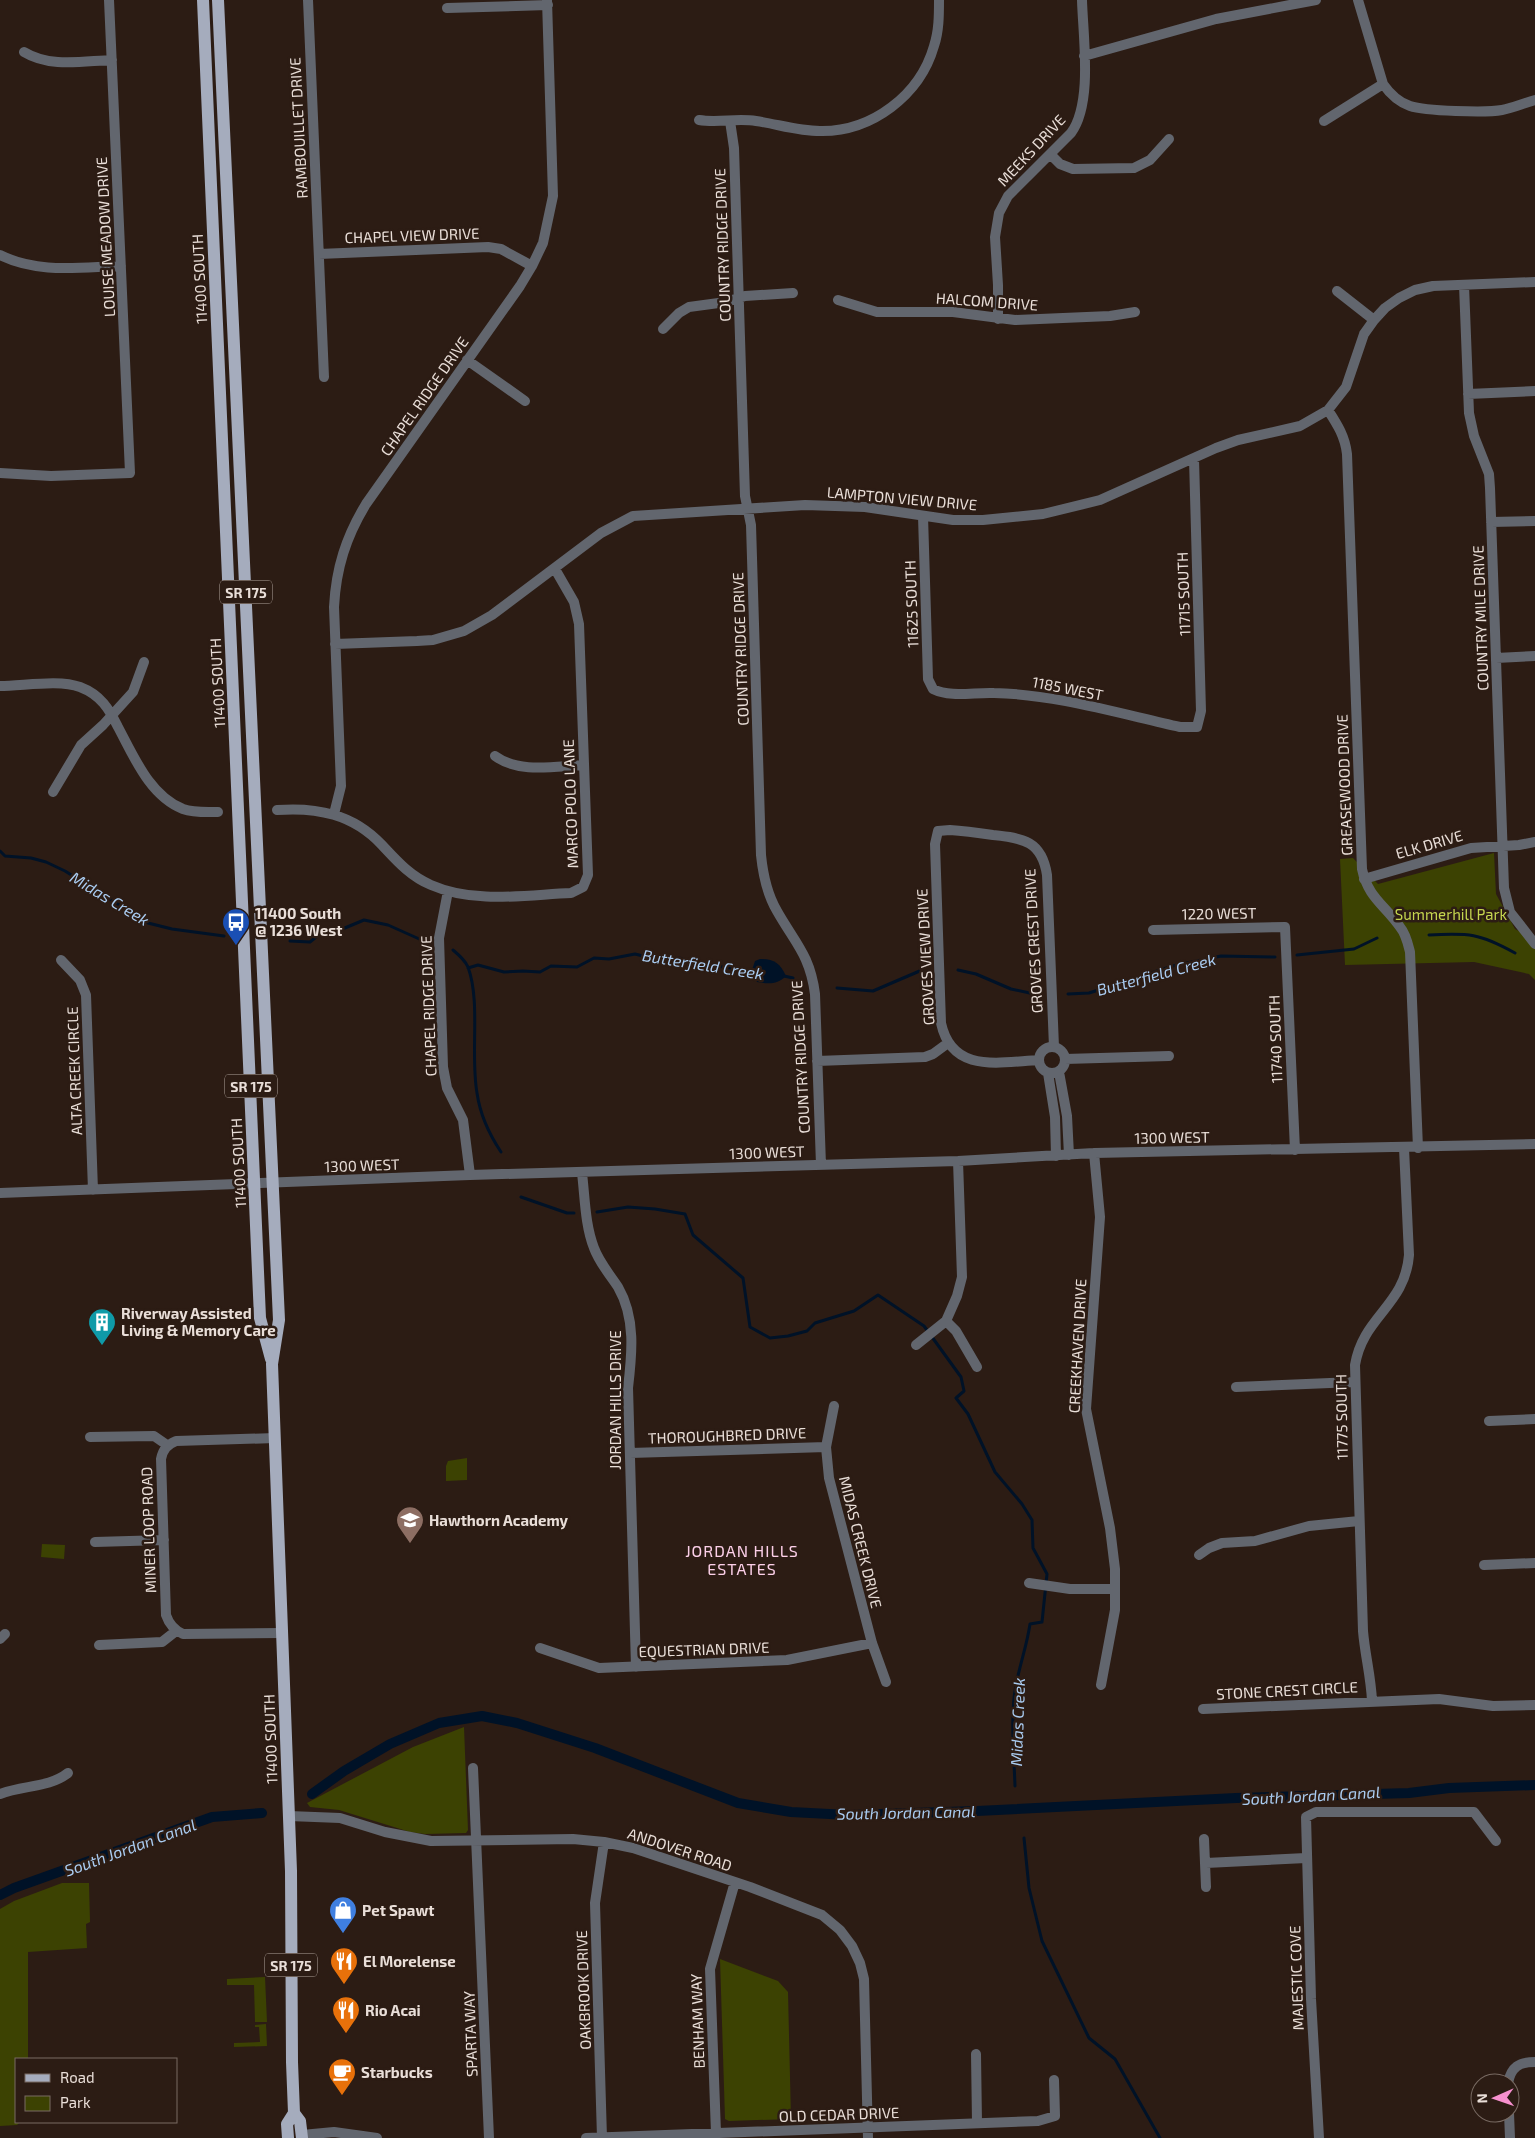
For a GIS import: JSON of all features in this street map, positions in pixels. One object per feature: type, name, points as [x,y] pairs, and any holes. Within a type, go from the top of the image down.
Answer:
[{"type":"main road","name":"11400 SOUTH","points":[[203,0],[260,1318],[272,1364]]},
{"type":"main road","name":"11400 SOUTH","points":[[218,0],[279,1320],[272,1364],[288,1816],[294,2113],[287,2124],[288,2138]]},
{"type":"main road","name":"11400 SOUTH","points":[[294,2113],[300,2121],[302,2136]]},
{"type":"street","name":"LOUISE MEADOW DRIVE","points":[[0,473],[51,476],[130,473],[109,0]]},
{"type":"street","name":"RAMBOUILLET DRIVE","points":[[308,0],[324,376]]},
{"type":"street","points":[[699,120],[719,122],[756,120],[821,131],[846,128],[878,116],[906,94],[927,65],[937,33],[939,0]]},
{"type":"street","name":"MEEKS DRIVE","points":[[998,319],[998,285],[994,237],[999,213],[1008,196],[1071,133],[1080,116],[1084,96],[1082,0]]},
{"type":"street","points":[[1084,56],[1216,19],[1316,0]]},
{"type":"street","points":[[1358,0],[1383,84],[1390,94],[1400,101],[1410,106],[1422,108],[1492,112],[1535,100]]},
{"type":"street","points":[[447,8],[548,2]]},
{"type":"street","name":"CHAPEL RIDGE DRIVE","points":[[334,814],[341,786],[335,644],[335,584],[346,541],[366,504],[532,266],[543,243],[553,196],[548,2]]},
{"type":"street","points":[[24,52],[36,60],[50,62],[112,60]]},
{"type":"street","points":[[1324,120],[1383,84]]},
{"type":"street","name":"COUNTRY RIDGE DRIVE","points":[[730,120],[734,148],[745,496],[750,525],[763,874],[776,910],[798,942],[812,976],[821,1165]]},
{"type":"street","points":[[1050,154],[1060,164],[1073,169],[1134,168],[1150,160],[1169,139]]},
{"type":"street","name":"CHAPEL VIEW DRIVE","points":[[319,254],[488,247],[501,250],[532,266]]},
{"type":"street","points":[[0,255],[20,264],[42,268],[121,266]]},
{"type":"street","name":"LAMPTON VIEW DRIVE","points":[[335,644],[417,642],[433,640],[464,631],[492,615],[601,533],[633,516],[835,506],[865,507],[924,516],[983,520],[1043,514],[1100,500],[1238,440],[1300,426],[1328,410],[1346,387],[1364,334],[1385,308],[1399,298],[1415,290],[1433,286],[1535,282]]},
{"type":"street","name":"COUNTRY MILE DRIVE","points":[[1464,285],[1470,424],[1489,474],[1502,845],[1506,901],[1510,912],[1535,944]]},
{"type":"street","points":[[1337,291],[1374,320]]},
{"type":"street","points":[[662,329],[684,310],[726,302],[748,295],[793,293]]},
{"type":"street","name":"HALCOM DRIVE","points":[[838,300],[877,312],[953,312],[1025,321],[1100,317],[1135,312]]},
{"type":"street","points":[[467,360],[525,402]]},
{"type":"street","points":[[1468,394],[1535,391]]},
{"type":"street","name":"GREASEWOOD DRIVE","points":[[1328,410],[1341,430],[1348,454],[1364,879],[1374,899],[1401,928],[1410,952],[1418,1148]]},
{"type":"street","name":"11715 SOUTH","points":[[1194,459],[1201,711],[1197,727]]},
{"type":"street","name":"11625 SOUTH","points":[[924,516],[928,679],[933,689]]},
{"type":"street","points":[[1491,522],[1535,521]]},
{"type":"street","name":"MARCO POLO LANE","points":[[277,810],[306,809],[334,814],[366,830],[396,861],[418,879],[448,892],[484,896],[571,893],[583,887],[588,875],[578,618],[570,592],[555,569]]},
{"type":"street","points":[[1496,658],[1535,656]]},
{"type":"street","points":[[53,792],[81,745],[133,692],[144,662]]},
{"type":"street","points":[[0,686],[60,684],[78,686],[100,698],[106,704],[149,782],[159,794],[185,810],[218,812]]},
{"type":"street","name":"1185 WEST","points":[[933,689],[946,694],[988,693],[1025,695],[1180,726],[1197,727]]},
{"type":"street","points":[[495,756],[506,764],[520,767],[584,765]]},
{"type":"street","name":"GROVES CREST DRIVE","points":[[938,831],[950,830],[1020,838],[1033,846],[1044,858],[1047,875],[1054,1047]]},
{"type":"street","name":"GROVES VIEW DRIVE","points":[[938,831],[935,844],[941,1024],[948,1043],[955,1052],[974,1061],[1039,1060]]},
{"type":"street","name":"ELK DRIVE","points":[[1364,879],[1458,850],[1535,842]]},
{"type":"street","name":"CHAPEL RIDGE DRIVE","points":[[448,892],[439,938],[443,1067],[447,1088],[460,1115],[465,1131],[470,1175]]},
{"type":"street","name":"1220 WEST","points":[[1153,930],[1285,927]]},
{"type":"street","name":"11740 SOUTH","points":[[1285,927],[1295,1150]]},
{"type":"street","name":"ALTA CREEK CIRCLE","points":[[61,960],[80,980],[86,995],[93,1190]]},
{"type":"street","points":[[817,1061],[925,1056],[933,1054],[948,1043]]},
{"type":"street","points":[[1059,1072],[1048,1073],[1041,1068],[1039,1060],[1045,1049],[1054,1047],[1060,1050],[1065,1059],[1065,1064],[1059,1072],[1067,1116],[1069,1155]]},
{"type":"street","points":[[1065,1059],[1169,1056]]},
{"type":"street","points":[[1048,1073],[1055,1117],[1056,1156]]},
{"type":"street","name":"1300 WEST","points":[[0,1193],[470,1175],[958,1161],[1094,1154],[1535,1144]]},
{"type":"street","name":"11775 SOUTH","points":[[1372,1701],[1370,1670],[1364,1646],[1354,1382],[1357,1351],[1362,1338],[1397,1295],[1408,1270],[1404,1148]]},
{"type":"street","name":"CREEKHAVEN DRIVE","points":[[1094,1154],[1100,1217],[1086,1410],[1110,1528],[1115,1568],[1116,1610],[1101,1685]]},
{"type":"street","points":[[916,1345],[946,1321],[957,1296],[962,1277],[958,1161]]},
{"type":"street","name":"JORDAN HILLS DRIVE","points":[[582,1173],[588,1227],[594,1250],[619,1289],[630,1318],[633,1347],[628,1388],[636,1667]]},
{"type":"street","points":[[946,1321],[956,1331],[977,1368]]},
{"type":"street","points":[[1236,1387],[1354,1382]]},
{"type":"street","name":"MIDAS CREEK DRIVE","points":[[834,1406],[826,1447],[829,1478],[872,1643],[886,1682]]},
{"type":"street","points":[[1489,1421],[1535,1419]]},
{"type":"street","points":[[90,1437],[154,1436],[167,1445],[176,1441],[275,1438]]},
{"type":"street","name":"MINER LOOP ROAD","points":[[167,1445],[161,1458],[166,1615],[169,1623],[176,1631]]},
{"type":"street","name":"THOROUGHBRED DRIVE","points":[[630,1453],[826,1447]]},
{"type":"street","points":[[1199,1555],[1209,1548],[1222,1543],[1255,1541],[1309,1526],[1359,1522]]},
{"type":"street","points":[[95,1542],[164,1540]]},
{"type":"street","points":[[1484,1565],[1535,1563]]},
{"type":"street","points":[[1029,1583],[1070,1589],[1115,1589]]},
{"type":"street","points":[[99,1645],[162,1642],[176,1631],[183,1634],[282,1633]]},
{"type":"street","name":"EQUESTRIAN DRIVE","points":[[540,1648],[599,1668],[786,1660],[872,1643]]},
{"type":"street","name":"STONE CREST CIRCLE","points":[[1203,1709],[1439,1698],[1493,1706],[1535,1705]]},
{"type":"street","name":"SPARTA WAY","points":[[473,1768],[489,2138]]},
{"type":"street","points":[[0,1794],[17,1788],[48,1784],[59,1780],[68,1773]]},
{"type":"street","name":"MAJESTIC COVE","points":[[1320,2138],[1311,1998],[1306,1817],[1316,1812],[1474,1812],[1496,1841]]},
{"type":"street","name":"ANDOVER ROAD","points":[[288,1816],[340,1818],[385,1832],[431,1841],[573,1839],[604,1842],[633,1848],[735,1882],[822,1915],[840,1930],[852,1946],[860,1963],[864,1979],[868,2133]]},
{"type":"street","points":[[1204,1839],[1206,1887]]},
{"type":"street","name":"OAKBROOK DRIVE","points":[[602,2138],[595,1903],[604,1842]]},
{"type":"street","points":[[1206,1863],[1306,1858]]},
{"type":"street","name":"BENHAM WAY","points":[[716,2133],[710,1969],[735,1882]]},
{"type":"street","points":[[976,2054],[977,2123]]},
{"type":"street","points":[[1512,2073],[1514,2068],[1527,2062],[1535,2062]]},
{"type":"street","name":"OLD CEDAR DRIVE","points":[[586,2138],[716,2133],[748,2135],[868,2133],[977,2123],[1038,2121],[1055,2116],[1054,2080]]},
{"type":"street","points":[[1509,2123],[1510,2138]]},
{"type":"street","points":[[302,2136],[334,2132],[377,2138]]},
{"type":"green space","name":"Summerhill Park","points":[[1494,853],[1496,894],[1515,929],[1535,940],[1535,980],[1529,974],[1474,962],[1345,965],[1340,859],[1353,858],[1378,884]]},
{"type":"green space","points":[[467,1458],[467,1480],[446,1481],[448,1461]]},
{"type":"green space","points":[[42,1544],[65,1545],[64,1559],[41,1557]]},
{"type":"green space","points":[[464,1727],[468,1830],[466,1833],[425,1834],[410,1832],[339,1810],[310,1807],[307,1803],[413,1747]]},
{"type":"green space","points":[[62,1883],[89,1883],[90,1922],[86,1924],[87,1948],[28,1952],[28,2058],[15,2058],[15,2123],[19,2123],[17,2125],[0,2126],[0,1909],[14,1901]]},
{"type":"green space","points":[[720,1959],[778,1981],[788,1992],[791,2119],[729,2121],[725,2119]]},
{"type":"green space","points":[[265,1977],[267,2022],[255,2022],[254,1985],[227,1985],[227,1979]]},
{"type":"green space","points":[[266,2024],[267,2046],[234,2047],[234,2043],[260,2042],[259,2027],[255,2027],[255,2025]]},
{"type":"water","points":[[760,959],[776,963],[786,976],[772,983],[757,982],[751,973],[755,961]]},
{"type":"waterway","name":"Midas Creek","points":[[0,851],[5,856],[31,858],[46,862],[65,871],[148,923],[172,929],[224,936]]},
{"type":"waterway","name":"Midas Creek","points":[[290,941],[310,942],[327,928],[340,930],[364,920],[388,925],[426,942]]},
{"type":"waterway","name":"Butterfield Creek","points":[[1429,935],[1454,934],[1474,936],[1492,941],[1515,953]]},
{"type":"waterway","name":"Butterfield Creek","points":[[1297,955],[1354,949],[1377,938]]},
{"type":"waterway","name":"Midas Creek","points":[[453,950],[467,964],[472,981],[475,1012],[474,1062],[477,1093],[480,1109],[486,1124],[501,1152]]},
{"type":"waterway","name":"Butterfield Creek","points":[[468,968],[478,965],[504,972],[540,972],[551,966],[577,967],[594,958],[609,959],[635,954],[651,958],[679,958],[700,964],[755,973]]},
{"type":"waterway","name":"Butterfield Creek","points":[[1068,994],[1089,993],[1173,966],[1221,956],[1275,957]]},
{"type":"waterway","name":"Butterfield Creek","points":[[837,988],[873,991],[922,970]]},
{"type":"waterway","name":"Butterfield Creek","points":[[958,970],[976,974],[1011,989],[1039,995]]},
{"type":"waterway","name":"Butterfield Creek","points":[[784,976],[793,978]]},
{"type":"waterway","name":"Midas Creek","points":[[521,1197],[567,1213],[574,1213]]},
{"type":"waterway","name":"Midas Creek","points":[[597,1212],[628,1207],[685,1214],[693,1235],[743,1278],[750,1327],[770,1338],[807,1331],[815,1323],[854,1311],[878,1295],[924,1326],[961,1377],[964,1391],[956,1398],[968,1414],[995,1472],[1022,1504],[1032,1520],[1033,1548],[1047,1574],[1042,1622],[1030,1624],[1014,1696],[1015,1786]]},
{"type":"waterway","name":"South Jordan Canal","points":[[312,1794],[344,1771],[390,1744],[439,1723],[482,1716],[517,1723],[595,1748],[738,1803],[791,1812],[849,1815],[977,1811],[1236,1798],[1409,1793],[1449,1788],[1535,1785]]},
{"type":"waterway","name":"South Jordan Canal","points":[[0,1895],[14,1888],[212,1817],[262,1813]]},
{"type":"waterway","name":"Midas Creek","points":[[1024,1838],[1029,1888],[1042,1941],[1089,2038],[1115,2059],[1160,2138]]},
{"type":"place","name":"11400 South @ 1236 West","points":[[236,946]]},
{"type":"place","name":"Riverway Assisted Living & Memory Care","points":[[102,1346]]},
{"type":"place","name":"Hawthorn Academy","points":[[410,1544]]},
{"type":"place","name":"Pet Spawt","points":[[343,1934]]},
{"type":"place","name":"El Morelense","points":[[344,1985]]},
{"type":"place","name":"Rio Acai","points":[[346,2034]]},
{"type":"place","name":"Starbucks","points":[[342,2096]]},
{"type":"district","name":"JORDAN HILLS ESTATES","points":[[742,1559]]}]
